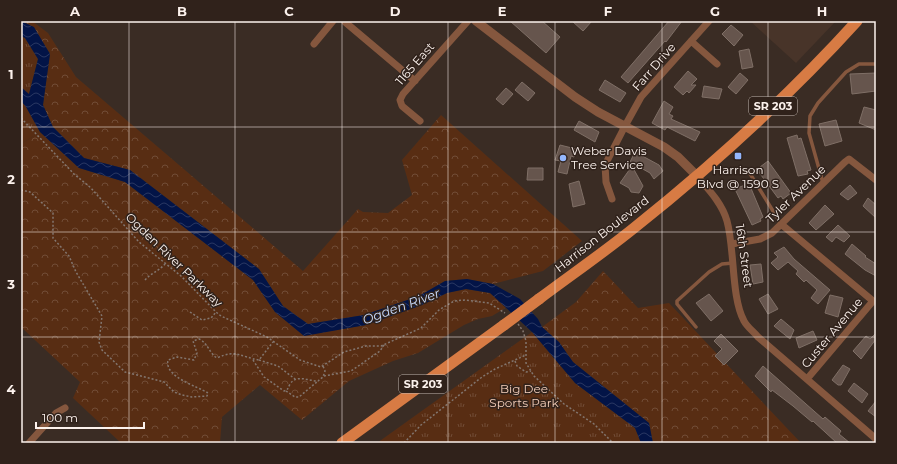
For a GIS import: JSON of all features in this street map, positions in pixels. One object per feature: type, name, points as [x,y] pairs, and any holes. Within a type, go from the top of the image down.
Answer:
[{"type":"main road","name":"Harrison Boulevard","points":[[342,443],[623,236],[696,175],[816,66],[857,21]]},
{"type":"street","points":[[314,44],[333,21]]},
{"type":"street","name":"1165 East","points":[[420,121],[400,103],[403,94],[468,21]]},
{"type":"street","name":"16th Street","points":[[476,21],[575,97],[598,112],[664,147],[678,157],[696,175],[720,207],[726,219],[732,244],[738,305],[744,321],[758,337],[876,439]]},
{"type":"street","name":"Farr Drive","points":[[612,199],[606,182],[605,165],[625,126],[642,97],[709,21]]},
{"type":"street","points":[[345,22],[415,81]]},
{"type":"street","points":[[691,41],[717,64]]},
{"type":"street","name":"Tyler Avenue","points":[[732,244],[760,239],[772,233],[849,160],[876,180]]},
{"type":"street","name":"Custer Avenue","points":[[781,224],[873,301],[807,379]]},
{"type":"street","points":[[29,443],[56,413],[65,408]]},
{"type":"lane","points":[[823,183],[809,133],[810,116],[818,103],[846,72],[859,64],[876,64]]},
{"type":"lane","points":[[749,172],[781,224]]},
{"type":"lane","points":[[696,327],[676,304],[676,301],[709,272],[722,264],[734,263]]},
{"type":"path","name":"Ogden River Parkway","points":[[21,118],[90,188],[139,242],[181,276],[216,312],[273,342],[300,360],[321,367],[323,366]]},
{"type":"path","points":[[21,190],[30,192],[52,213],[53,238],[69,256],[76,272],[102,316],[99,336],[100,347],[125,372],[164,382],[174,392],[182,395],[204,398],[208,393],[188,385],[172,372],[168,366],[168,360],[177,357],[194,360],[197,353],[193,341],[199,339],[204,341],[217,358],[223,354],[236,353],[278,366],[295,379]]},
{"type":"path","points":[[145,280],[150,274],[157,273],[165,264]]},
{"type":"path","points":[[252,359],[264,377],[280,389],[295,397],[299,397],[323,376],[325,371],[323,366],[344,352],[366,346],[384,344],[421,328],[439,310],[454,301],[465,300],[489,303],[506,314]]},
{"type":"path","points":[[190,312],[202,320],[211,318],[216,312]]},
{"type":"path","points":[[516,322],[523,331],[526,341],[526,363],[531,371],[545,388],[564,404],[594,424],[613,443]]},
{"type":"path","points":[[259,360],[273,342]]},
{"type":"path","points":[[323,376],[351,371],[380,351],[384,344]]},
{"type":"path","points":[[404,443],[421,425],[482,377],[495,369],[526,355]]},
{"type":"path","points":[[515,361],[517,366],[526,372],[531,371]]},
{"type":"path","points":[[286,391],[295,379],[301,378],[318,381]]},
{"type":"shaded area","points":[[750,21],[836,21],[796,63]]},
{"type":"green space","points":[[23,21],[32,21],[48,33],[76,77],[303,271],[358,209],[363,212],[388,213],[412,195],[402,160],[441,115],[582,241],[543,271],[493,284],[467,279],[445,281],[419,296],[364,315],[308,324],[283,306],[259,269],[130,170],[84,158],[53,127],[43,105],[50,53]]},
{"type":"green space","points":[[21,36],[25,38],[38,59],[26,106],[40,132],[21,144]]},
{"type":"green space","points":[[40,132],[79,168],[125,182],[253,280],[275,312],[304,335],[366,325],[422,305],[447,293],[466,289],[490,293],[507,307],[492,316],[478,319],[464,325],[418,353],[393,361],[349,381],[302,420],[260,385],[222,417],[220,443],[121,443],[73,398],[80,382],[21,327],[21,144]]},
{"type":"green space","points":[[603,271],[638,308],[669,303],[801,443],[653,443],[649,423],[573,362],[559,342],[542,327],[576,302]]},
{"type":"green space","name":"Big Dee Sports Park","points":[[532,332],[575,383],[635,428],[641,443],[377,443]]},
{"type":"water","name":"Ogden River","points":[[21,21],[34,27],[50,54],[43,105],[53,127],[84,158],[130,170],[259,269],[283,306],[308,324],[364,315],[419,296],[445,281],[467,279],[493,284],[520,299],[538,319],[542,327],[559,342],[573,362],[649,423],[653,443],[641,443],[635,428],[575,383],[532,332],[490,293],[466,289],[447,293],[422,305],[366,325],[304,336],[275,312],[253,280],[125,182],[79,168],[40,132],[21,101],[21,87],[29,94],[38,59],[25,38],[21,36]]},
{"type":"building","points":[[510,21],[542,21],[560,37],[546,53]]},
{"type":"building","points":[[572,21],[592,21],[583,31]]},
{"type":"building","points":[[669,21],[682,21],[666,42],[665,41],[628,83],[621,77]]},
{"type":"building","points":[[731,25],[743,35],[734,46],[722,34]]},
{"type":"building","points":[[749,49],[753,67],[742,69],[739,51]]},
{"type":"building","points":[[688,71],[697,79],[691,85],[696,85],[689,93],[687,91],[683,95],[674,87]]},
{"type":"building","points":[[740,73],[748,80],[736,94],[728,87]]},
{"type":"building","points":[[876,73],[876,91],[852,94],[850,74]]},
{"type":"building","points":[[605,80],[626,93],[620,102],[599,90]]},
{"type":"building","points":[[522,82],[535,93],[528,101],[515,90]]},
{"type":"building","points":[[704,86],[722,89],[719,99],[702,97]]},
{"type":"building","points":[[506,88],[513,94],[503,105],[496,99]]},
{"type":"building","points":[[664,101],[673,107],[669,114],[673,116],[671,119],[700,132],[695,141],[667,127],[665,130],[652,123]]},
{"type":"building","points":[[864,107],[876,110],[876,130],[859,123]]},
{"type":"building","points":[[836,120],[842,141],[825,146],[819,124]]},
{"type":"building","points":[[579,121],[599,132],[595,142],[574,130]]},
{"type":"building","points":[[797,135],[798,139],[801,138],[811,170],[807,171],[808,174],[798,176],[787,138]]},
{"type":"building","name":"Weber Davis Tree Service","points":[[560,145],[576,149],[574,157],[571,156],[567,174],[558,172],[561,161],[555,160]]},
{"type":"building","points":[[635,152],[659,165],[663,171],[654,179],[650,173],[630,162]]},
{"type":"building","points":[[768,161],[791,193],[783,199],[781,196],[778,198],[758,171],[761,169],[760,167]]},
{"type":"building","points":[[632,166],[643,186],[639,193],[631,192],[629,188],[620,183]]},
{"type":"building","points":[[528,168],[543,168],[543,180],[527,180]]},
{"type":"building","points":[[579,181],[585,204],[573,207],[569,184]]},
{"type":"building","points":[[745,185],[747,188],[750,186],[763,217],[760,219],[761,221],[752,225],[735,189]]},
{"type":"building","points":[[850,185],[857,193],[848,200],[840,194]]},
{"type":"building","points":[[868,198],[876,205],[876,218],[863,206]]},
{"type":"building","points":[[825,205],[834,214],[816,230],[809,223]]},
{"type":"building","points":[[838,225],[850,236],[844,242],[836,237],[832,242],[826,237]]},
{"type":"building","points":[[852,244],[866,256],[865,257],[876,264],[876,276],[865,270],[845,254]]},
{"type":"building","points":[[784,247],[794,259],[830,290],[818,304],[811,298],[817,290],[806,280],[804,282],[796,274],[798,271],[788,262],[778,270],[771,263],[778,257],[774,253]]},
{"type":"building","points":[[761,264],[763,282],[753,284],[750,265]]},
{"type":"building","points":[[709,294],[723,311],[711,321],[696,303]]},
{"type":"building","points":[[768,294],[778,309],[768,314],[759,299]]},
{"type":"building","points":[[830,295],[843,298],[838,317],[825,313]]},
{"type":"building","points":[[781,319],[794,330],[790,339],[774,326]]},
{"type":"building","points":[[813,331],[817,340],[799,348],[796,338]]},
{"type":"building","points":[[876,333],[876,339],[861,359],[853,351],[866,336],[870,339]]},
{"type":"building","points":[[721,334],[738,351],[724,365],[715,356],[722,349],[714,341]]},
{"type":"building","points":[[843,365],[850,369],[841,385],[838,385],[832,380]]},
{"type":"building","points":[[763,366],[823,419],[825,417],[841,431],[839,434],[850,443],[837,443],[813,421],[812,422],[772,390],[771,392],[755,376]]},
{"type":"building","points":[[854,383],[868,394],[862,403],[848,391]]},
{"type":"building","points":[[876,401],[876,417],[868,411]]},
{"type":"place","name":"Harrison Blvd @ 1590 S","points":[[738,156]]},
{"type":"place","name":"Weber Davis Tree Service","points":[[563,158]]}]
